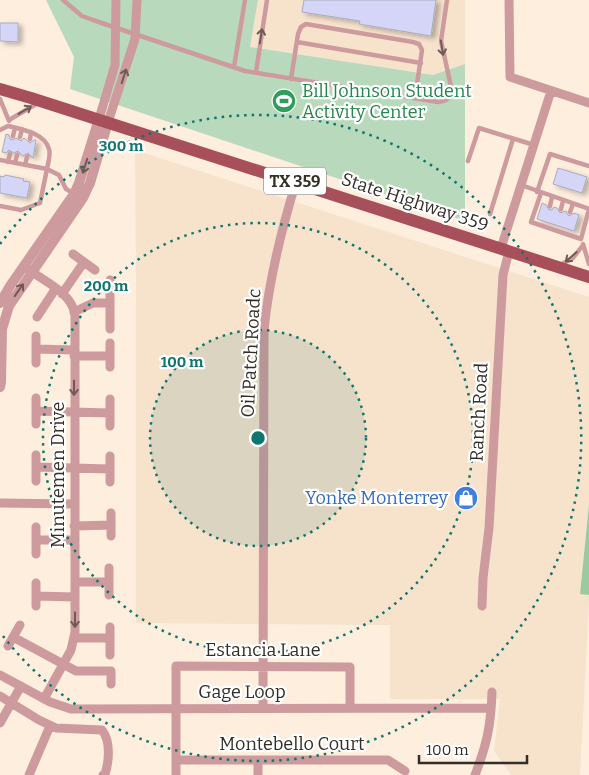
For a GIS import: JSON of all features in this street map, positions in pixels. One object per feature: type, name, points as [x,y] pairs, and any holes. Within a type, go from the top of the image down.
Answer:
[{"type":"main road","name":"State Highway 359","points":[[0,90],[41,101],[589,277]]},
{"type":"street","points":[[103,121],[115,65],[116,0]]},
{"type":"street","points":[[0,303],[28,269],[79,196],[79,183],[127,66],[136,35],[137,0]]},
{"type":"street","points":[[509,0],[510,77],[589,103]]},
{"type":"street","name":"Ranch Road","points":[[482,606],[483,578],[489,528],[505,250],[521,185],[551,91]]},
{"type":"street","name":"Oil Patch Roadc","points":[[264,708],[264,330],[278,242],[296,182]]},
{"type":"street","points":[[73,254],[95,270]]},
{"type":"street","points":[[36,317],[84,262]]},
{"type":"street","points":[[28,269],[71,302],[74,312],[93,303],[110,303]]},
{"type":"street","points":[[0,387],[2,382],[2,318],[28,269]]},
{"type":"street","points":[[110,280],[110,329]]},
{"type":"street","name":"Minutemen Drive","points":[[44,699],[71,650],[74,638],[74,312]]},
{"type":"street","points":[[36,336],[36,363]]},
{"type":"street","points":[[110,343],[110,367]]},
{"type":"street","points":[[36,350],[110,356]]},
{"type":"street","points":[[36,398],[36,424]]},
{"type":"street","points":[[110,399],[110,426]]},
{"type":"street","points":[[36,411],[110,412]]},
{"type":"street","points":[[36,455],[36,481]]},
{"type":"street","points":[[110,456],[110,482]]},
{"type":"street","points":[[36,467],[110,469]]},
{"type":"street","points":[[0,503],[74,504]]},
{"type":"street","points":[[111,514],[111,536]]},
{"type":"street","points":[[74,526],[111,525]]},
{"type":"street","points":[[36,527],[36,554]]},
{"type":"street","points":[[36,540],[74,540]]},
{"type":"street","points":[[109,568],[109,595]]},
{"type":"street","points":[[36,582],[36,606]]},
{"type":"street","points":[[74,582],[109,582]]},
{"type":"street","points":[[36,596],[75,597]]},
{"type":"street","points":[[8,646],[20,625]]},
{"type":"street","points":[[110,627],[110,655]]},
{"type":"street","points":[[13,637],[63,665],[76,670],[111,671],[111,684]]},
{"type":"street","points":[[74,638],[110,638]]},
{"type":"street","name":"Estancia Lane","points":[[176,708],[176,666],[264,666],[350,667],[350,708]]},
{"type":"street","name":"Gage Loop","points":[[0,675],[44,699],[71,709],[491,708]]},
{"type":"street","points":[[0,723],[21,686]]},
{"type":"street","points":[[475,775],[487,740],[492,692]]},
{"type":"street","points":[[0,696],[50,726],[56,728],[102,730],[106,735],[108,754],[108,767],[103,775]]},
{"type":"street","points":[[176,708],[176,775]]},
{"type":"street","points":[[29,775],[50,726]]},
{"type":"street","name":"Montebello Court","points":[[176,760],[388,760],[405,771]]},
{"type":"street","points":[[258,760],[258,775]]},
{"type":"lane","points":[[63,0],[82,16],[234,67],[445,102],[451,94],[452,86],[441,41],[447,0]]},
{"type":"lane","points":[[234,67],[245,0]]},
{"type":"lane","points":[[256,72],[267,0]]},
{"type":"lane","points":[[292,78],[297,42],[301,27],[306,24],[419,44],[422,50],[415,98]]},
{"type":"lane","points":[[297,42],[421,63]]},
{"type":"lane","points":[[0,99],[9,120],[8,126]]},
{"type":"lane","points":[[9,120],[41,101]]},
{"type":"lane","points":[[0,130],[8,126],[31,132],[45,142],[50,150],[40,203],[21,210],[0,206]]},
{"type":"lane","points":[[13,136],[15,128]]},
{"type":"lane","points":[[468,161],[479,128],[534,146]]},
{"type":"lane","points":[[20,137],[22,129]]},
{"type":"lane","points":[[30,139],[31,132]]},
{"type":"lane","points":[[490,214],[513,139]]},
{"type":"lane","points":[[8,162],[10,154]]},
{"type":"lane","points":[[581,239],[565,231],[531,222],[550,154],[589,166]]},
{"type":"lane","points":[[15,163],[17,155]]},
{"type":"lane","points":[[25,165],[27,157]]},
{"type":"lane","points":[[0,160],[47,169],[59,175],[66,189],[79,196]]},
{"type":"lane","points":[[521,185],[589,209],[581,239],[589,264]]},
{"type":"lane","points":[[550,206],[552,197]]},
{"type":"lane","points":[[561,209],[563,200]]},
{"type":"lane","points":[[570,212],[573,204]]},
{"type":"lane","points":[[558,267],[573,258],[583,245]]},
{"type":"shaded area","points":[[258,0],[465,0],[465,64],[433,75],[250,47]]},
{"type":"shaded area","points":[[135,150],[589,297],[589,504],[580,593],[589,595],[589,603],[580,775],[511,775],[494,751],[500,699],[390,699],[390,625],[136,623]]},
{"type":"green space","name":"Bill Johnson Student Activity Center","points":[[46,0],[258,0],[250,47],[433,75],[465,64],[465,221],[70,89],[74,57]]},
{"type":"green space","points":[[589,504],[589,595],[580,594]]},
{"type":"building","points":[[304,0],[436,0],[431,36],[359,24],[360,21],[302,12]]},
{"type":"building","points":[[0,23],[18,23],[18,42],[0,41]]},
{"type":"building","points":[[6,134],[12,140],[16,138],[21,141],[24,138],[30,143],[36,140],[33,158],[28,153],[23,156],[18,151],[14,153],[9,150],[6,153],[2,152]]},
{"type":"building","points":[[558,168],[587,177],[582,193],[553,184]]},
{"type":"building","points":[[5,175],[30,182],[27,198],[0,193],[0,176],[4,177]]},
{"type":"building","points":[[542,203],[549,210],[552,210],[554,207],[560,213],[566,211],[569,216],[574,213],[579,215],[574,231],[537,219]]},
{"type":"place","name":"Bill Johnson Student Activity Center","points":[[284,101]]},
{"type":"place","name":"Yonke Monterrey","points":[[466,498]]}]
